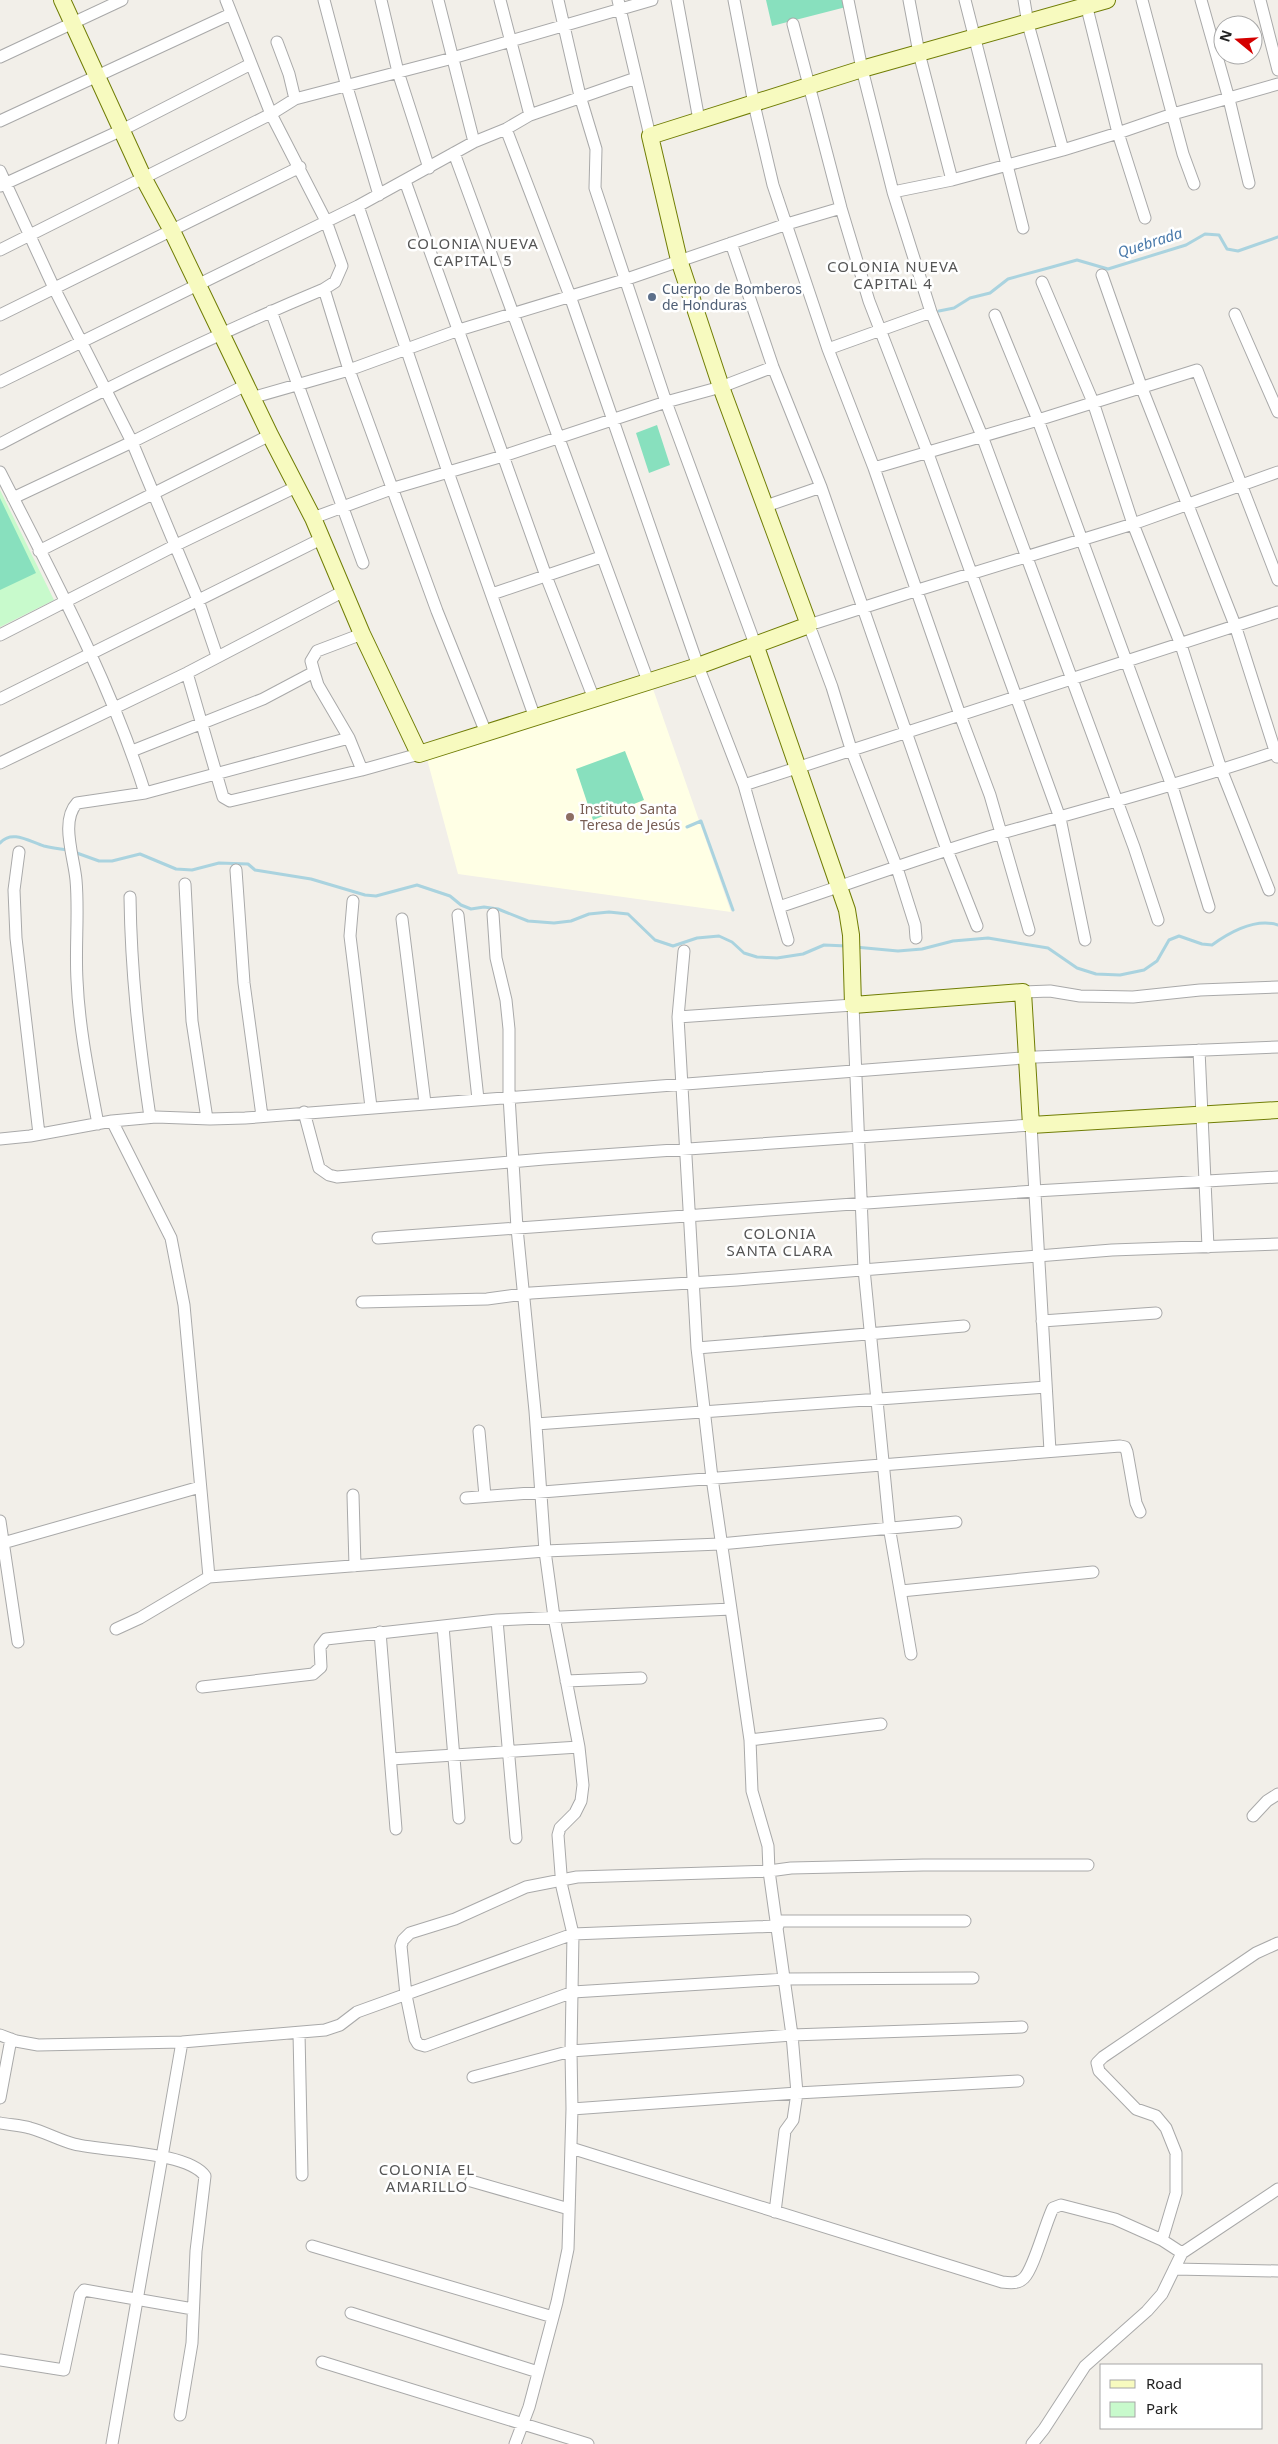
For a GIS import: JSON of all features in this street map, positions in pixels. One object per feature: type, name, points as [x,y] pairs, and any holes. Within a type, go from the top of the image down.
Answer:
[{"type":"street","points":[[62,0],[144,179],[172,231],[270,435],[298,486],[362,634],[419,754]]},
{"type":"street","points":[[0,58],[122,0]]},
{"type":"street","points":[[0,444],[105,389],[271,311],[324,289],[335,282],[342,266],[326,221],[300,167],[271,114],[226,0]]},
{"type":"street","points":[[324,0],[379,195]]},
{"type":"street","points":[[382,0],[398,72],[429,168]]},
{"type":"street","points":[[438,0],[474,142]]},
{"type":"street","points":[[500,0],[530,115]]},
{"type":"street","points":[[558,0],[580,96],[596,149],[595,188],[624,280],[666,402],[755,644],[826,856],[840,886],[847,910],[851,946],[864,1269],[889,1528],[902,1592],[910,1654]]},
{"type":"street","points":[[0,250],[271,114],[295,99],[452,58],[564,26],[619,5],[652,0]]},
{"type":"street","points":[[677,0],[699,120]]},
{"type":"street","points":[[734,0],[754,104],[773,185],[828,349],[874,468],[1003,833],[1029,930]]},
{"type":"street","points":[[848,0],[862,69],[893,192],[930,312],[982,436],[1028,558],[1158,920]]},
{"type":"street","points":[[909,0],[919,53],[952,180]]},
{"type":"street","points":[[965,0],[1023,228]]},
{"type":"street","points":[[1024,0],[1028,24],[1062,150]]},
{"type":"street","points":[[650,136],[862,69],[1028,24],[1086,3],[1107,0]]},
{"type":"street","points":[[1142,0],[1183,154],[1194,184]]},
{"type":"street","points":[[1201,0],[1229,99],[1248,183]]},
{"type":"street","points":[[1260,0],[1278,70]]},
{"type":"street","points":[[1086,3],[1118,134],[1145,218]]},
{"type":"street","points":[[619,5],[679,260],[721,387],[832,687],[851,749],[897,868],[915,925],[916,938]]},
{"type":"street","points":[[0,121],[231,14]]},
{"type":"street","points":[[794,24],[841,208],[880,330],[927,451],[1060,818],[1085,940]]},
{"type":"street","points":[[277,42],[289,74],[295,99]]},
{"type":"street","points":[[3,184],[122,130],[251,64]]},
{"type":"street","points":[[0,382],[358,206],[474,142],[506,129],[530,115],[636,78]]},
{"type":"street","points":[[893,192],[952,180],[1062,150],[1118,134],[1173,114],[1278,84]]},
{"type":"street","points":[[506,129],[570,296],[698,666],[744,785],[788,940]]},
{"type":"street","points":[[454,153],[648,681]]},
{"type":"street","points":[[0,315],[300,167]]},
{"type":"street","points":[[0,171],[3,184],[132,442],[198,600],[218,656]]},
{"type":"street","points":[[405,181],[546,576],[594,699]]},
{"type":"street","points":[[358,206],[448,472],[535,718]]},
{"type":"street","points":[[13,498],[132,442],[249,391],[298,385],[350,370],[459,330],[624,280],[787,224],[841,208]]},
{"type":"street","points":[[731,243],[773,367],[821,486],[947,850],[977,926]]},
{"type":"street","points":[[780,907],[947,850],[1277,754],[1234,625],[1142,386],[1102,275]]},
{"type":"street","points":[[1042,282],[1093,402],[1133,524],[1181,645],[1221,769],[1269,890]]},
{"type":"street","points":[[324,289],[350,370],[437,611],[486,733]]},
{"type":"street","points":[[271,311],[363,563]]},
{"type":"street","points":[[828,349],[930,312]]},
{"type":"street","points":[[1235,314],[1278,412]]},
{"type":"street","points":[[996,316],[1038,420],[1172,786],[1209,907]]},
{"type":"street","points":[[313,518],[394,488],[503,456],[666,402],[721,387],[773,367]]},
{"type":"street","points":[[874,468],[1038,420],[1197,370],[1278,580]]},
{"type":"street","points":[[40,551],[153,496],[270,435]]},
{"type":"street","points":[[0,472],[92,655],[132,751],[144,793]]},
{"type":"street","points":[[187,673],[223,797],[230,801],[362,770],[535,718],[698,666],[809,625],[1133,524],[1278,472]]},
{"type":"street","points":[[0,635],[174,546],[298,486]]},
{"type":"street","points":[[766,506],[821,486]]},
{"type":"street","points":[[0,699],[92,655],[321,539]]},
{"type":"street","points":[[492,594],[602,557]]},
{"type":"street","points":[[0,763],[187,673],[344,591]]},
{"type":"street","points":[[744,785],[1278,612]]},
{"type":"street","points":[[362,634],[317,651],[311,661],[318,685],[349,738],[362,770]]},
{"type":"street","points":[[132,751],[263,699],[314,672]]},
{"type":"street","points":[[98,1124],[84,1047],[77,980],[76,880],[69,822],[71,810],[78,803],[144,793],[349,738]]},
{"type":"street","points":[[19,852],[14,890],[16,938],[39,1134]]},
{"type":"street","points":[[236,870],[244,983],[262,1116]]},
{"type":"street","points":[[185,884],[192,1021],[207,1119]]},
{"type":"street","points":[[130,897],[131,962],[134,999],[150,1118]]},
{"type":"street","points":[[353,901],[350,936],[371,1107]]},
{"type":"street","points":[[493,914],[496,958],[506,1000],[509,1029],[509,1096],[517,1228],[525,1294],[545,1551],[554,1617],[579,1747],[583,1785],[581,1801],[575,1814],[560,1828],[558,1835],[564,1897],[573,1934],[572,2108],[568,2249],[553,2317],[515,2444]]},
{"type":"street","points":[[458,915],[478,1099]]},
{"type":"street","points":[[402,919],[425,1103]]},
{"type":"street","points":[[684,951],[678,1017],[697,1348],[712,1478],[750,1740],[752,1792],[768,1846],[769,1870],[785,1979],[797,2093],[793,2120],[785,2131],[775,2212]]},
{"type":"street","points":[[678,1017],[1023,992],[1050,991],[1080,996],[1133,997],[1200,990],[1278,986]]},
{"type":"street","points":[[1023,992],[1050,1451]]},
{"type":"street","points":[[0,1139],[112,1121],[150,1118],[207,1119],[262,1116],[1027,1058],[1278,1047]]},
{"type":"street","points":[[1199,1050],[1208,1247]]},
{"type":"street","points":[[304,1112],[319,1168],[329,1176],[337,1178],[513,1162],[1278,1110]]},
{"type":"street","points":[[112,1121],[171,1238],[184,1305],[209,1577]]},
{"type":"street","points":[[378,1238],[1035,1191],[1278,1176]]},
{"type":"street","points":[[362,1302],[487,1299],[525,1294],[1039,1256],[1278,1244]]},
{"type":"street","points":[[1042,1321],[1156,1313]]},
{"type":"street","points":[[697,1348],[964,1326]]},
{"type":"street","points":[[536,1424],[1046,1387]]},
{"type":"street","points":[[479,1431],[485,1496]]},
{"type":"street","points":[[466,1498],[1050,1451],[1125,1447],[1136,1503],[1140,1512]]},
{"type":"street","points":[[3,1543],[200,1487]]},
{"type":"street","points":[[353,1495],[355,1566]]},
{"type":"street","points":[[0,1521],[18,1642]]},
{"type":"street","points":[[116,1629],[140,1618],[209,1577],[545,1551],[722,1544],[956,1522]]},
{"type":"street","points":[[902,1592],[1092,1572]]},
{"type":"street","points":[[202,1687],[313,1674],[321,1667],[322,1642],[326,1639],[497,1620],[731,1608]]},
{"type":"street","points":[[497,1620],[516,1838]]},
{"type":"street","points":[[444,1626],[459,1818]]},
{"type":"street","points":[[380,1632],[396,1829]]},
{"type":"street","points":[[566,1681],[641,1678]]},
{"type":"street","points":[[750,1740],[881,1724]]},
{"type":"street","points":[[391,1759],[579,1747]]},
{"type":"street","points":[[1253,1816],[1267,1801],[1278,1794]]},
{"type":"street","points":[[973,1978],[785,1979],[573,1992],[425,2046],[418,2044],[415,2039],[406,1995],[401,1946],[403,1940],[410,1933],[455,1919],[526,1887],[577,1877],[790,1868],[923,1865],[1088,1865]]},
{"type":"street","points":[[0,2098],[5,2037],[38,2045],[182,2042],[325,2030],[340,2024],[357,2012],[573,1934],[777,1923],[965,1921]]},
{"type":"street","points":[[1162,2240],[1176,2193],[1176,2153],[1166,2128],[1156,2116],[1136,2109],[1098,2071],[1097,2063],[1103,2057],[1256,1953],[1278,1943]]},
{"type":"street","points":[[473,2077],[571,2051],[792,2035],[1022,2027]]},
{"type":"street","points":[[299,2033],[302,2175]]},
{"type":"street","points":[[112,2444],[182,2042]]},
{"type":"street","points":[[572,2108],[1018,2081]]},
{"type":"street","points":[[0,2123],[30,2128],[73,2144],[162,2157],[190,2164],[199,2168],[205,2176],[196,2251],[192,2343],[180,2415]]},
{"type":"street","points":[[571,2148],[994,2279],[1015,2283],[1025,2278],[1053,2208],[1061,2205],[1115,2218],[1162,2240],[1182,2253]]},
{"type":"street","points":[[471,2181],[569,2209]]},
{"type":"street","points":[[1032,2444],[1085,2366],[1147,2311],[1162,2294],[1182,2253],[1278,2189]]},
{"type":"street","points":[[312,2246],[553,2317]]},
{"type":"street","points":[[1174,2269],[1278,2271]]},
{"type":"street","points":[[0,2360],[62,2371],[65,2368],[81,2292],[84,2290],[137,2301],[193,2309]]},
{"type":"street","points":[[351,2313],[538,2372]]},
{"type":"street","points":[[322,2362],[588,2444]]},
{"type":"shaded area","name":"Instituto Santa Teresa de Jesús","points":[[652,686],[731,912],[458,874],[427,759]]},
{"type":"green space","points":[[766,0],[844,0],[846,7],[772,26]]},
{"type":"green space","points":[[657,425],[670,465],[649,473],[636,433]]},
{"type":"green space","points":[[0,490],[54,600],[0,627]]},
{"type":"green space","points":[[0,498],[36,573],[0,590]]},
{"type":"green space","points":[[625,751],[644,800],[593,820],[576,769]]},
{"type":"waterway","name":"Quebrada","points":[[939,311],[954,308],[970,298],[990,293],[1008,279],[1077,260],[1108,269],[1186,245],[1205,234],[1219,235],[1227,249],[1238,251],[1278,237]]},
{"type":"waterway","points":[[687,827],[701,821],[733,910]]},
{"type":"waterway","points":[[0,843],[10,837],[16,837],[44,846],[68,850]]},
{"type":"waterway","points":[[74,852],[99,861],[112,861],[140,854],[176,869],[192,870],[219,863],[248,864],[255,870],[311,879],[365,895],[376,896],[417,885],[450,896],[461,905],[471,909],[484,907],[498,909],[528,921],[554,923],[571,921],[589,914],[609,912],[628,914],[655,940],[673,946],[697,938],[719,936],[732,942],[744,953],[757,957],[777,958],[803,954],[824,945],[847,946]]},
{"type":"waterway","points":[[855,947],[898,951],[922,949],[953,941],[988,938],[1048,948],[1077,968],[1096,974],[1120,975],[1144,970],[1157,961],[1169,940],[1179,936],[1202,944],[1212,945],[1227,935],[1252,925],[1261,923],[1278,925]]},
{"type":"place","name":"Cuerpo de Bomberos de Honduras","points":[[652,297]]},
{"type":"place","name":"Instituto Santa Teresa de Jesús","points":[[570,817]]},
{"type":"district","name":"COLONIA NUEVA CAPITAL 5","points":[[473,252]]},
{"type":"district","name":"COLONIA NUEVA CAPITAL 4","points":[[893,276]]},
{"type":"district","name":"COLONIA SANTA CLARA","points":[[780,1242]]},
{"type":"district","name":"COLONIA EL AMARILLO","points":[[427,2178]]}]
